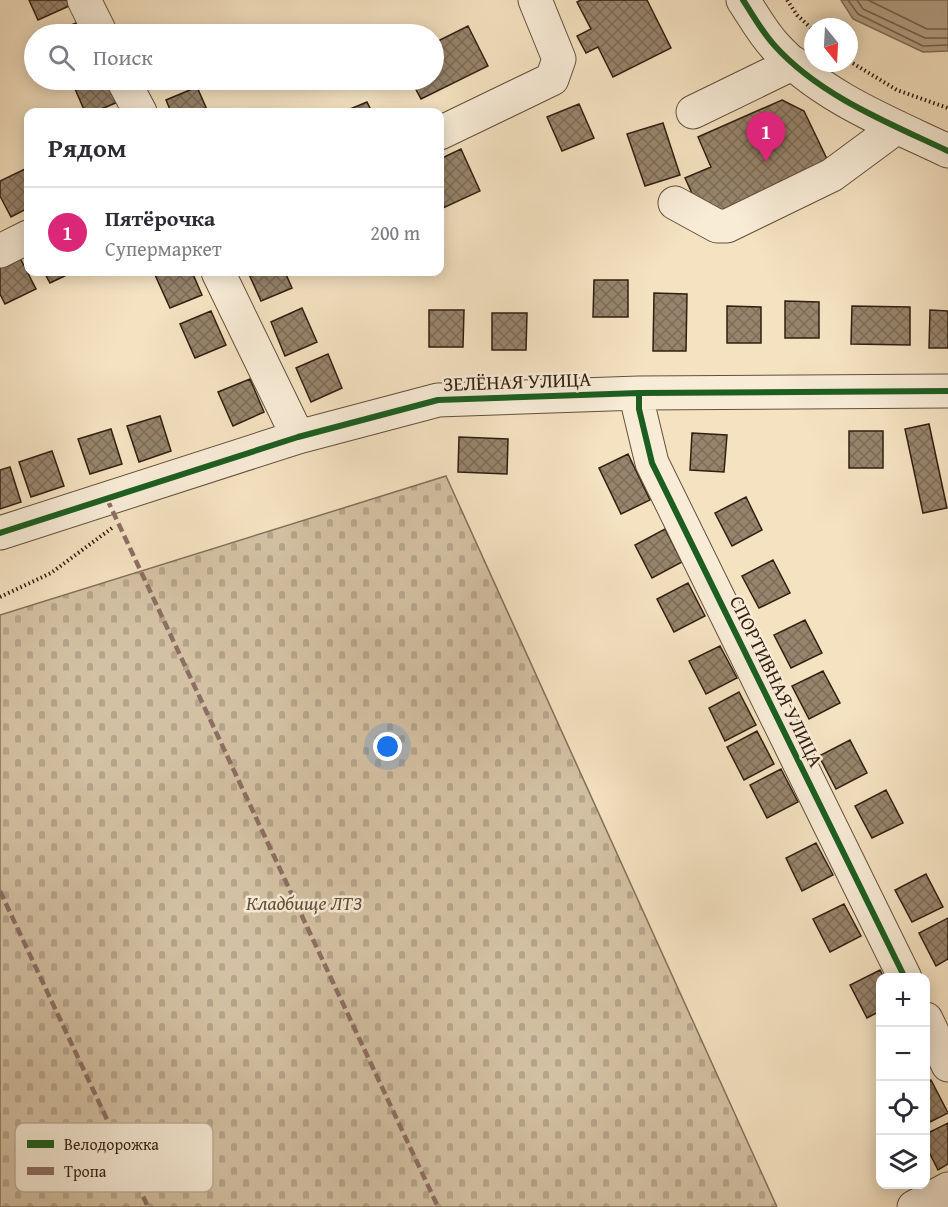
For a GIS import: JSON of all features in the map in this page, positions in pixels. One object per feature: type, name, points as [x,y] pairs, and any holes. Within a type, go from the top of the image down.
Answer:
[{"type":"street","points":[[84,0],[96,24]]},
{"type":"street","points":[[444,131],[552,79],[558,59],[535,0]]},
{"type":"street","points":[[743,0],[775,46],[814,79],[862,110],[948,151]]},
{"type":"street","points":[[693,112],[794,63]]},
{"type":"street","points":[[128,90],[138,108]]},
{"type":"street","points":[[675,203],[717,226],[727,226],[832,175],[897,127]]},
{"type":"street","points":[[0,251],[24,239]]},
{"type":"street","points":[[220,276],[298,437]]},
{"type":"street","name":"ЗЕЛЁНАЯ УЛИЦА","points":[[0,533],[298,437],[438,400],[639,393],[948,391]]},
{"type":"street","name":"СПОРТИВНАЯ УЛИЦА","points":[[639,393],[639,409],[652,463],[903,973]]},
{"type":"street","points":[[930,1027],[948,1065]]},
{"type":"street","points":[[914,1207],[948,1189]]},
{"type":"path","points":[[787,0],[804,22]]},
{"type":"path","points":[[858,66],[897,90],[948,108]]},
{"type":"path","points":[[0,597],[51,573],[118,523]]},
{"type":"green space","name":"Кладбище ЛТЗ","points":[[446,476],[777,1207],[0,1207],[0,615]]},
{"type":"water","points":[[841,0],[948,0],[948,51],[923,52],[858,21],[858,18],[852,18]]},
{"type":"building","points":[[29,0],[67,0],[69,6],[38,20]]},
{"type":"building","points":[[581,0],[647,0],[671,48],[613,77],[598,47],[586,53],[577,36],[591,29],[577,2]]},
{"type":"building","points":[[468,26],[488,66],[444,88],[444,38]]},
{"type":"building","points":[[75,90],[113,90],[118,102],[104,108],[83,108]]},
{"type":"building","points":[[190,90],[198,90],[206,108],[169,108],[166,100]]},
{"type":"building","points":[[416,90],[439,90],[421,99]]},
{"type":"building","points":[[782,100],[804,111],[827,159],[723,219],[701,213],[685,178],[711,167],[698,137]]},
{"type":"building","points":[[367,102],[370,108],[353,108]]},
{"type":"building","points":[[579,104],[594,138],[562,151],[547,117]]},
{"type":"building","points":[[663,123],[680,175],[645,186],[627,134]]},
{"type":"building","points":[[461,149],[480,191],[444,208],[444,157]]},
{"type":"building","points":[[24,169],[24,210],[11,217],[0,196],[0,181]]},
{"type":"building","points":[[19,256],[24,266],[24,276],[29,276],[36,289],[5,304],[0,294],[0,266]]},
{"type":"building","points":[[46,276],[65,276],[50,283]]},
{"type":"building","points":[[155,276],[194,276],[202,295],[170,308]]},
{"type":"building","points":[[250,276],[287,276],[292,288],[261,301]]},
{"type":"building","points":[[594,280],[628,280],[628,317],[593,317]]},
{"type":"building","points":[[654,293],[687,294],[686,351],[653,351]]},
{"type":"building","points":[[785,301],[819,302],[819,338],[785,338]]},
{"type":"building","points":[[727,306],[761,307],[761,343],[727,343]]},
{"type":"building","points":[[852,306],[910,307],[910,345],[851,344]]},
{"type":"building","points":[[302,308],[317,342],[285,356],[271,322]]},
{"type":"building","points":[[429,310],[464,310],[463,347],[429,347]]},
{"type":"building","points":[[930,310],[948,311],[948,348],[929,348]]},
{"type":"building","points":[[211,311],[226,345],[195,358],[180,324]]},
{"type":"building","points":[[492,313],[527,313],[526,350],[492,350]]},
{"type":"building","points":[[328,354],[342,388],[311,402],[296,368]]},
{"type":"building","points":[[250,379],[264,412],[233,426],[218,392]]},
{"type":"building","points":[[160,416],[171,451],[139,462],[127,426]]},
{"type":"building","points":[[929,424],[947,508],[923,513],[905,429]]},
{"type":"building","points":[[111,429],[122,464],[90,474],[78,439]]},
{"type":"building","points":[[849,431],[883,431],[883,468],[849,468]]},
{"type":"building","points":[[692,433],[727,435],[724,472],[690,470]]},
{"type":"building","points":[[459,437],[508,439],[507,474],[458,472]]},
{"type":"building","points":[[52,451],[64,486],[31,497],[19,462]]},
{"type":"building","points":[[628,454],[650,500],[621,514],[599,468]]},
{"type":"building","points":[[10,467],[21,502],[0,509],[0,470]]},
{"type":"building","points":[[746,497],[762,530],[732,546],[715,513]]},
{"type":"building","points":[[665,529],[682,562],[652,578],[635,545]]},
{"type":"building","points":[[773,560],[790,593],[759,608],[742,576]]},
{"type":"building","points":[[688,583],[705,616],[674,632],[657,599]]},
{"type":"building","points":[[805,620],[822,653],[791,668],[774,635]]},
{"type":"building","points":[[720,646],[737,678],[706,694],[689,661]]},
{"type":"building","points":[[823,671],[840,703],[809,719],[792,686]]},
{"type":"building","points":[[739,692],[756,725],[725,741],[709,708]]},
{"type":"building","points":[[757,731],[774,764],[744,780],[727,747]]},
{"type":"building","points":[[850,740],[867,773],[836,789],[819,756]]},
{"type":"building","points":[[781,769],[798,802],[767,818],[750,785]]},
{"type":"building","points":[[886,790],[903,823],[872,838],[855,806]]},
{"type":"building","points":[[816,843],[833,875],[802,891],[786,858]]},
{"type":"building","points":[[926,874],[943,907],[912,922],[895,890]]},
{"type":"building","points":[[844,904],[861,936],[830,952],[813,919]]},
{"type":"building","points":[[948,918],[948,959],[936,966],[919,933]]},
{"type":"building","points":[[880,970],[882,973],[876,973],[876,1013],[867,1018],[850,985]]},
{"type":"building","points":[[930,1081],[948,1113],[930,1122]]},
{"type":"building","points":[[948,1123],[948,1164],[938,1170],[930,1154],[930,1132]]},
{"type":"marked path","points":[[107,499],[438,1207]]},
{"type":"marked path","points":[[0,891],[109,1123]]},
{"type":"marked path","points":[[141,1192],[148,1207]]},
{"type":"cycle path","points":[[743,0],[775,46],[813,80],[856,107],[948,151]]},
{"type":"cycle path","points":[[0,533],[298,437],[438,400],[639,393],[948,391]]},
{"type":"cycle path","points":[[639,393],[639,409],[652,463],[903,973]]},
{"type":"place","name":"Пятёрочка","points":[[766,162]]}]
